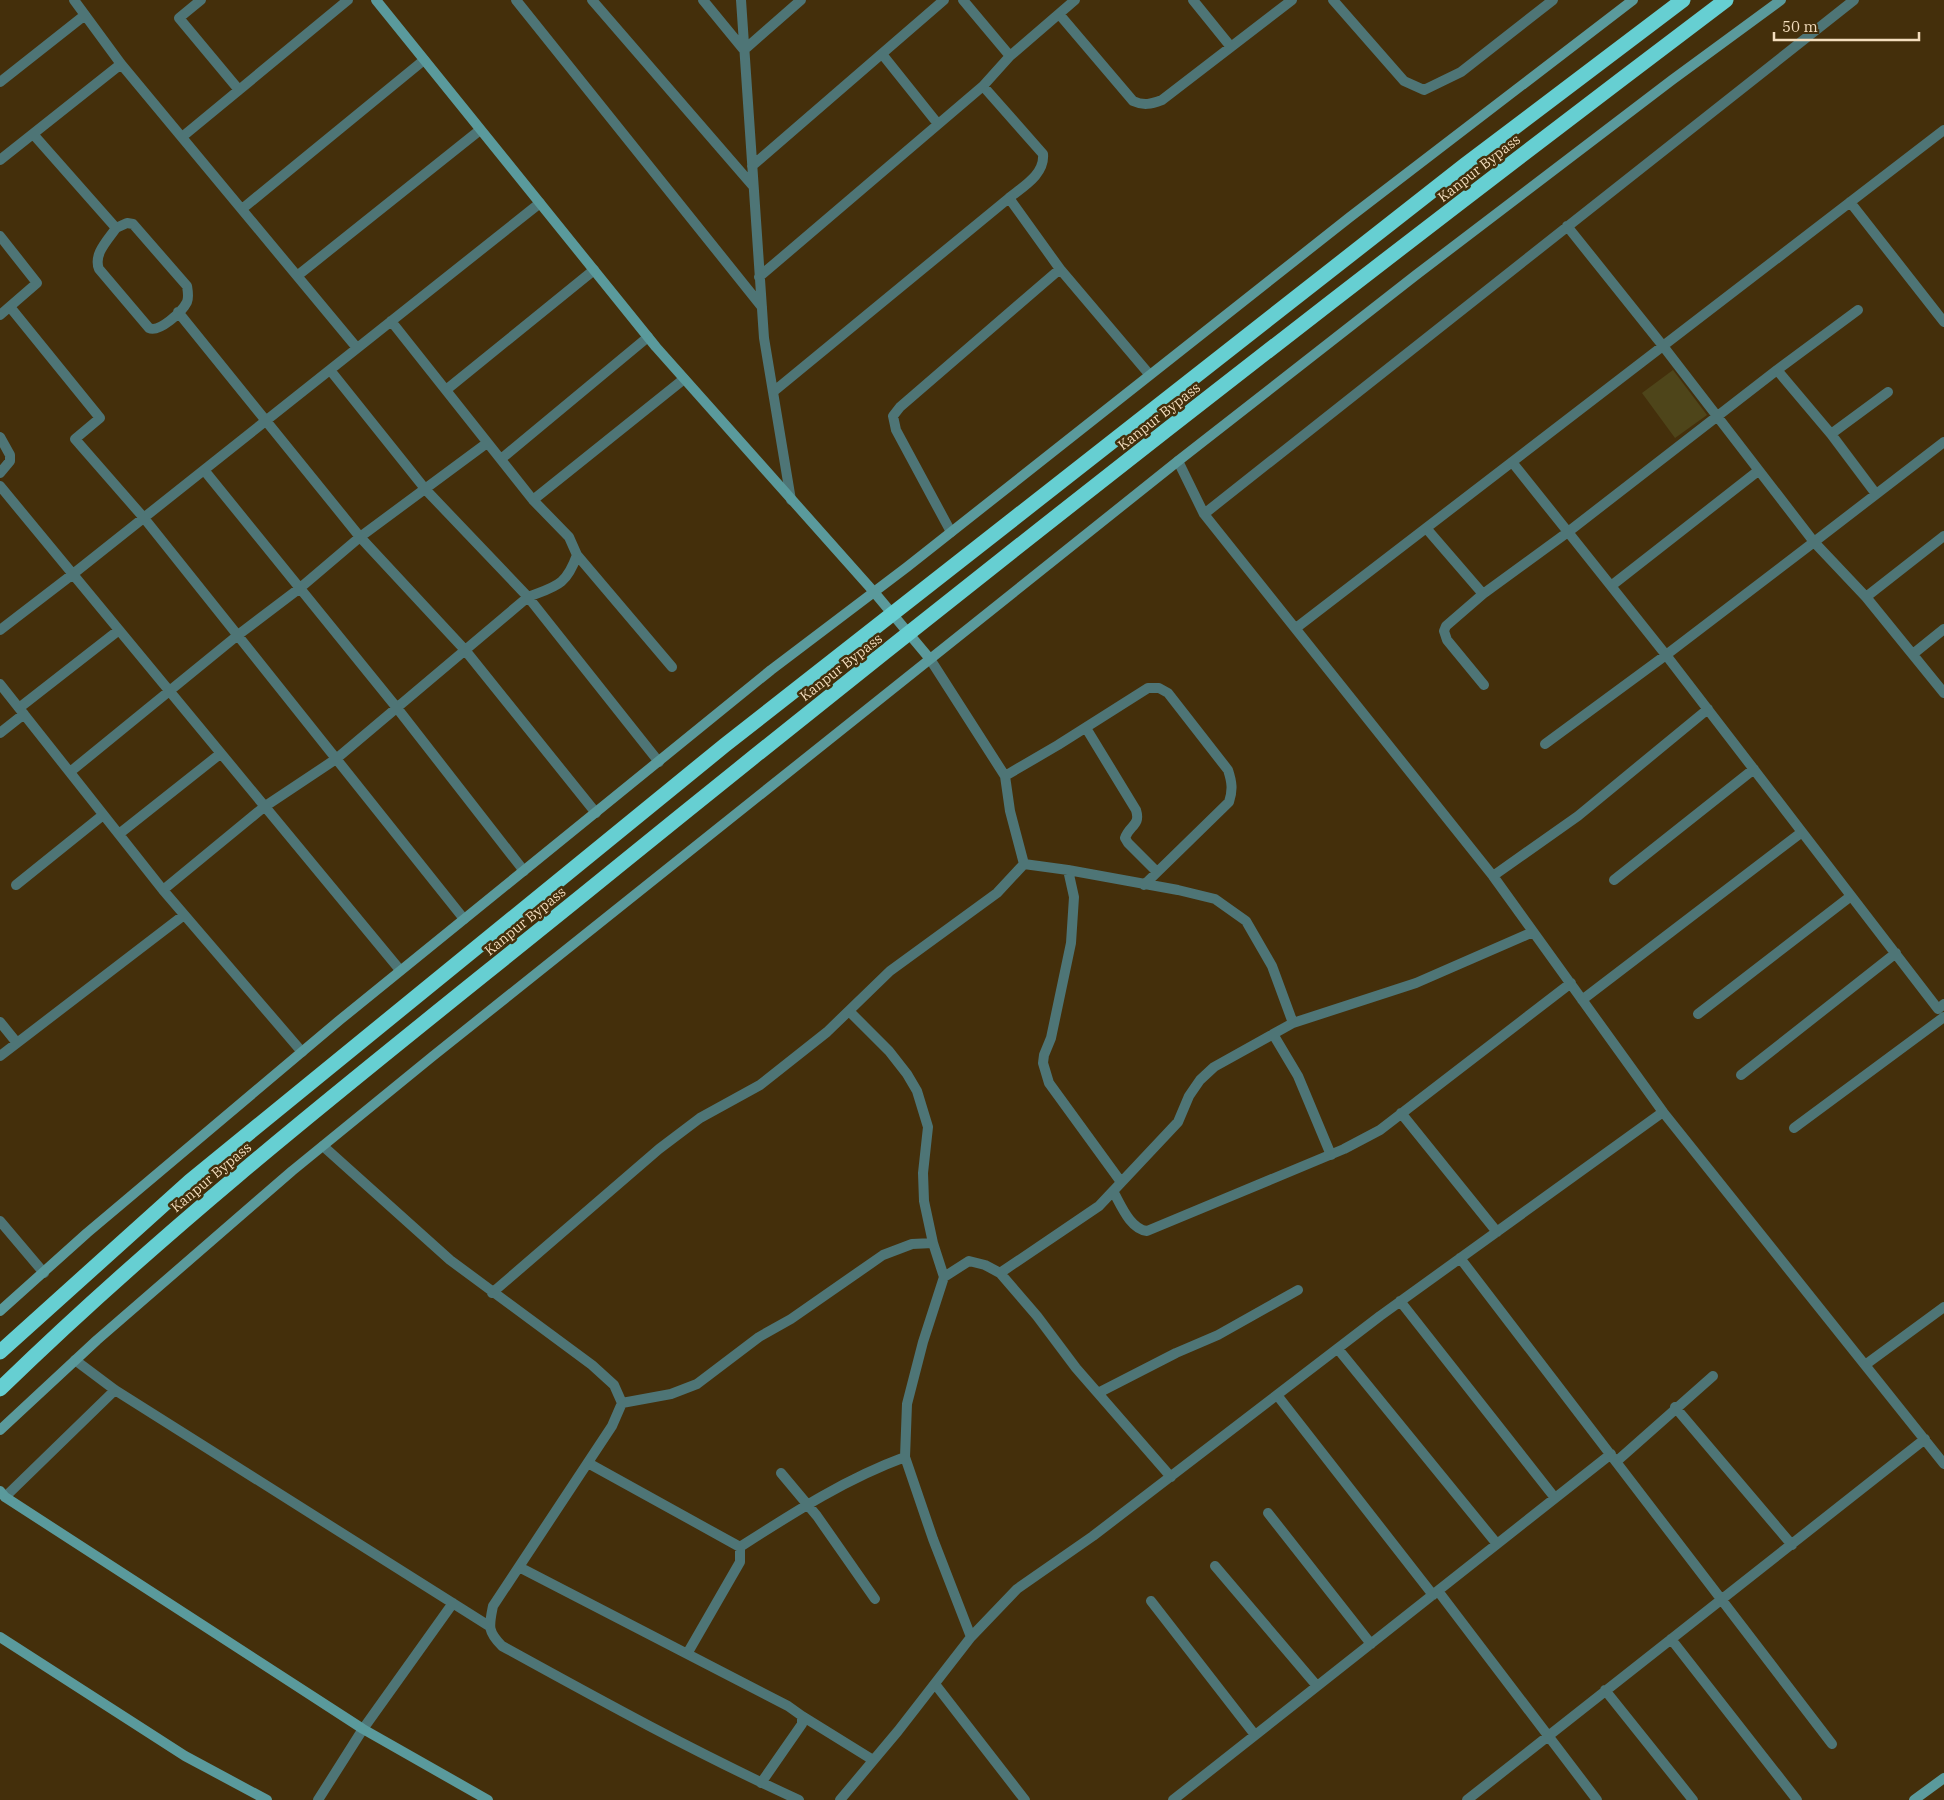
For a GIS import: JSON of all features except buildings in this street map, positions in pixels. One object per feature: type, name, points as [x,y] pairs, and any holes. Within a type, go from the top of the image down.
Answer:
[{"type":"highway","name":"Kanpur Bypass","points":[[0,1352],[190,1181],[725,745],[1441,183],[1683,0]]},
{"type":"highway","name":"Kanpur Bypass","points":[[0,1389],[141,1258],[285,1136],[754,757],[995,565],[1518,157],[1726,0]]},
{"type":"main road","points":[[376,0],[648,337],[874,592],[930,659]]},
{"type":"main road","points":[[0,1311],[87,1233],[400,970],[772,670],[951,532],[1365,205],[1634,0]]},
{"type":"main road","points":[[0,1430],[76,1360],[323,1146],[1178,461],[1447,252],[1672,80],[1781,0]]},
{"type":"main road","points":[[2,1494],[363,1729],[488,1800]]},
{"type":"main road","points":[[0,1637],[185,1756],[267,1800]]},
{"type":"main road","points":[[1914,1800],[1944,1778]]},
{"type":"street","points":[[74,0],[121,64],[357,348]]},
{"type":"street","points":[[201,0],[179,18],[239,90]]},
{"type":"street","points":[[182,137],[348,0]]},
{"type":"street","points":[[516,0],[762,308]]},
{"type":"street","points":[[592,0],[753,186]]},
{"type":"street","points":[[704,0],[744,50]]},
{"type":"street","points":[[740,0],[764,338],[791,500]]},
{"type":"street","points":[[744,50],[801,0]]},
{"type":"street","points":[[752,166],[944,0]]},
{"type":"street","points":[[963,0],[1010,56]]},
{"type":"street","points":[[760,277],[983,86],[1010,56],[1075,0]]},
{"type":"street","points":[[1193,0],[1231,47]]},
{"type":"street","points":[[1059,14],[1133,101],[1141,104],[1151,104],[1162,100],[1292,0]]},
{"type":"street","points":[[1333,0],[1404,81],[1424,90],[1460,72],[1553,0]]},
{"type":"street","points":[[1204,514],[1854,0]]},
{"type":"street","points":[[0,82],[85,15]]},
{"type":"street","points":[[882,54],[938,124]]},
{"type":"street","points":[[242,208],[424,60]]},
{"type":"street","points":[[0,160],[121,64]]},
{"type":"street","points":[[773,392],[1039,172],[1044,163],[1044,154],[983,86]]},
{"type":"street","points":[[297,276],[480,130]]},
{"type":"street","points":[[1296,628],[1944,130]]},
{"type":"street","points":[[33,134],[116,228]]},
{"type":"street","points":[[1009,198],[1060,269],[1150,374]]},
{"type":"street","points":[[1850,202],[1944,322]]},
{"type":"street","points":[[0,629],[144,518],[540,203]]},
{"type":"street","points":[[127,223],[133,224],[187,286],[188,296],[186,303],[159,329],[152,330],[98,269],[96,264],[98,255],[116,228],[127,223]]},
{"type":"street","points":[[1567,226],[1663,346],[1814,542],[1866,597],[1944,693]]},
{"type":"street","points":[[0,236],[37,283],[0,315]]},
{"type":"street","points":[[951,532],[896,430],[893,416],[900,407],[1060,269]]},
{"type":"street","points":[[446,390],[594,270]]},
{"type":"street","points":[[10,307],[100,418],[75,439],[144,518],[464,919]]},
{"type":"street","points":[[1484,685],[1447,640],[1444,631],[1446,626],[1483,594],[1568,532],[1777,370],[1858,310]]},
{"type":"street","points":[[178,312],[360,537],[465,650],[596,813]]},
{"type":"street","points":[[391,321],[533,500],[569,537],[577,555],[672,667]]},
{"type":"street","points":[[501,459],[648,337]]},
{"type":"street","points":[[330,370],[426,490],[528,597],[659,762]]},
{"type":"street","points":[[1777,370],[1831,434],[1876,494]]},
{"type":"street","points":[[533,500],[684,378]]},
{"type":"street","points":[[1831,434],[1888,392]]},
{"type":"street","points":[[0,438],[10,455],[10,461],[0,473]]},
{"type":"street","points":[[1545,744],[1666,655],[1944,442]]},
{"type":"street","points":[[70,772],[238,635],[300,588],[360,537],[487,443]]},
{"type":"street","points":[[1178,461],[1204,514],[1493,876],[1662,1112],[1944,1464]]},
{"type":"street","points":[[1512,462],[1666,655],[1851,896],[1943,1012],[1794,1128]]},
{"type":"street","points":[[204,470],[397,708],[524,871]]},
{"type":"street","points":[[1611,586],[1758,471]]},
{"type":"street","points":[[0,486],[400,970]]},
{"type":"street","points":[[1426,528],[1483,594]]},
{"type":"street","points":[[1866,597],[1944,536]]},
{"type":"street","points":[[163,890],[264,806],[336,759],[528,597],[560,584],[571,572],[577,555]]},
{"type":"street","points":[[1913,654],[1944,629]]},
{"type":"street","points":[[0,733],[22,711],[119,630]]},
{"type":"street","points":[[930,659],[1004,776],[1010,811],[1024,864]]},
{"type":"street","points":[[0,684],[163,890],[302,1052]]},
{"type":"street","points":[[1004,776],[1086,728],[1148,688],[1158,688],[1168,694],[1228,770],[1232,782],[1232,792],[1229,802],[1144,885]]},
{"type":"street","points":[[1493,876],[1578,816],[1708,709]]},
{"type":"street","points":[[1086,728],[1136,810],[1138,822],[1127,833],[1128,843],[1157,872]]},
{"type":"street","points":[[119,834],[220,754]]},
{"type":"street","points":[[1614,880],[1754,769]]},
{"type":"street","points":[[16,885],[103,815]]},
{"type":"street","points":[[1582,1000],[1802,832]]},
{"type":"street","points":[[1024,864],[1178,890],[1215,900],[1246,921],[1272,966],[1293,1023]]},
{"type":"street","points":[[492,1293],[659,1149],[700,1118],[760,1085],[827,1032],[890,971],[997,893],[1024,864]]},
{"type":"street","points":[[1068,870],[1074,897],[1071,942],[1051,1038],[1043,1063],[1049,1083],[1121,1182]]},
{"type":"street","points":[[1698,1014],[1851,896]]},
{"type":"street","points":[[0,1056],[184,915]]},
{"type":"street","points":[[1000,1273],[1099,1206],[1178,1122],[1189,1096],[1200,1080],[1214,1067],[1293,1023],[1416,983],[1533,932]]},
{"type":"street","points":[[1741,1076],[1896,953]]},
{"type":"street","points":[[1113,1191],[1134,1225],[1141,1230],[1148,1230],[1331,1155],[1380,1130],[1571,984]]},
{"type":"street","points":[[849,1012],[889,1051],[907,1074],[917,1091],[928,1127],[923,1174],[924,1201],[933,1243],[944,1278],[923,1342],[907,1404],[905,1457],[933,1539],[971,1637]]},
{"type":"street","points":[[0,1022],[17,1043]]},
{"type":"street","points":[[1273,1034],[1298,1076],[1331,1155]]},
{"type":"street","points":[[840,1800],[971,1637],[1017,1589],[1093,1536],[1400,1301],[1662,1112]]},
{"type":"street","points":[[1401,1113],[1497,1232]]},
{"type":"street","points":[[323,1146],[450,1260],[492,1293],[592,1365],[614,1385],[622,1403],[612,1426],[494,1606],[489,1626]]},
{"type":"street","points":[[0,1221],[44,1273]]},
{"type":"street","points":[[622,1403],[671,1394],[697,1384],[759,1337],[791,1319],[883,1255],[912,1244],[933,1243]]},
{"type":"street","points":[[1460,1258],[1832,1744]]},
{"type":"street","points":[[944,1278],[969,1261],[985,1265],[1000,1273],[1037,1316],[1076,1368],[1171,1477]]},
{"type":"street","points":[[1098,1393],[1176,1353],[1218,1335],[1298,1290]]},
{"type":"street","points":[[1400,1301],[1556,1498]]},
{"type":"street","points":[[1865,1365],[1944,1307]]},
{"type":"street","points":[[1338,1349],[1497,1544]]},
{"type":"street","points":[[76,1360],[115,1390],[489,1626],[493,1636],[502,1646],[620,1711],[761,1783],[799,1800]]},
{"type":"street","points":[[1173,1800],[1556,1498],[1614,1457],[1713,1376]]},
{"type":"street","points":[[2,1494],[115,1390]]},
{"type":"street","points":[[1277,1395],[1548,1735],[1597,1800]]},
{"type":"street","points":[[1676,1407],[1792,1545]]},
{"type":"street","points":[[1468,1800],[1605,1690],[1925,1440]]},
{"type":"street","points":[[740,1547],[807,1503],[878,1467],[905,1457]]},
{"type":"street","points":[[588,1463],[740,1547]]},
{"type":"street","points":[[781,1473],[807,1503],[875,1599]]},
{"type":"street","points":[[1268,1513],[1371,1644]]},
{"type":"street","points":[[688,1654],[740,1562],[740,1547]]},
{"type":"street","points":[[1215,1566],[1317,1686]]},
{"type":"street","points":[[519,1567],[788,1706],[873,1760]]},
{"type":"street","points":[[1151,1601],[1255,1735]]},
{"type":"street","points":[[318,1800],[363,1729],[453,1603]]},
{"type":"street","points":[[1671,1639],[1797,1800]]},
{"type":"street","points":[[935,1684],[1025,1800]]},
{"type":"street","points":[[1605,1690],[1693,1800]]},
{"type":"street","points":[[761,1783],[802,1724],[802,1716]]}]
